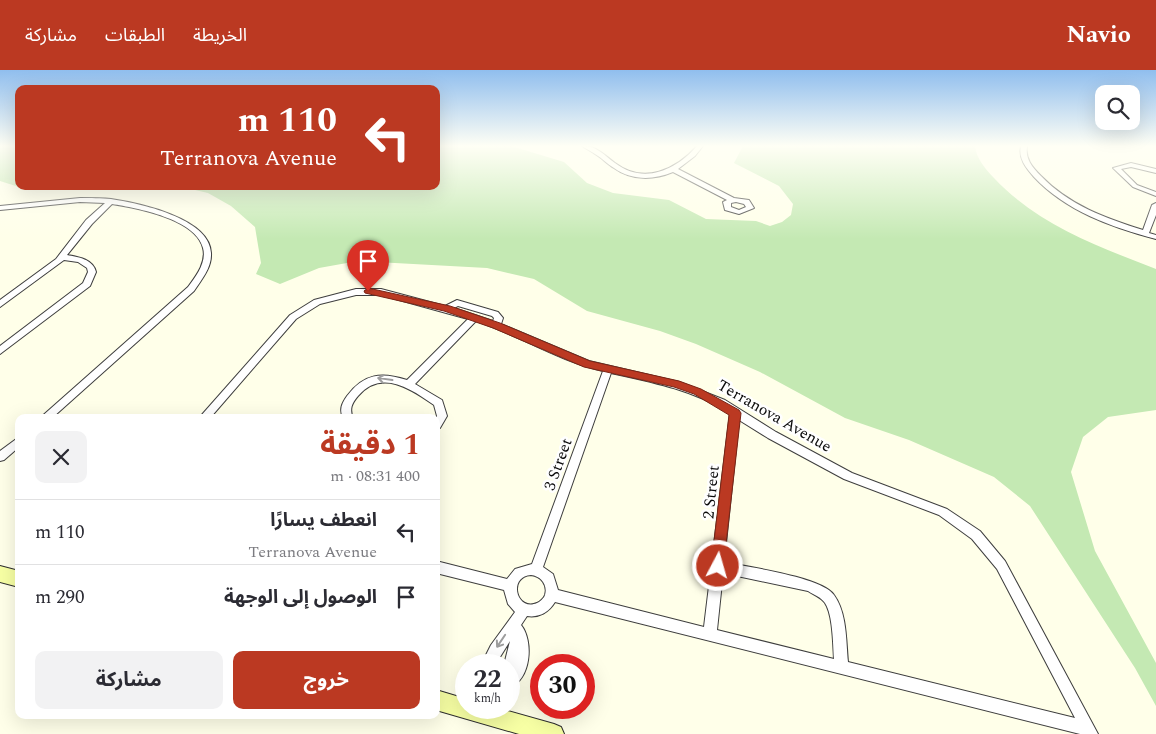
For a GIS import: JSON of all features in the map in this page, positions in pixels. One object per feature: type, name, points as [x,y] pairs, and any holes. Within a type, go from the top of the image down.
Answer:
[{"type":"main road","points":[[0,574],[15,579]]},
{"type":"main road","points":[[440,701],[455,705]]},
{"type":"main road","points":[[515,719],[554,734]]},
{"type":"street","points":[[688,177],[732,200]]},
{"type":"street","points":[[1039,177],[1061,198],[1093,216],[1156,237]]},
{"type":"street","points":[[1125,177],[1135,186],[1156,194]]},
{"type":"street","points":[[0,208],[78,200],[111,201],[156,212],[189,226],[200,234],[207,245],[208,258],[202,273],[191,289],[50,414]]},
{"type":"street","points":[[0,304],[63,256],[88,222],[111,201]]},
{"type":"street","points":[[1145,234],[1156,205]]},
{"type":"street","points":[[2,346],[80,290],[91,278],[92,272],[87,263],[63,256]]},
{"type":"street","name":"Terranova Avenue","points":[[207,414],[285,325],[304,309],[317,302],[343,293],[368,291],[446,308],[496,325],[567,357],[608,369],[676,384],[698,392],[848,476],[943,512],[976,535],[1001,565],[1090,732]]},
{"type":"street","points":[[446,308],[457,303],[495,314],[500,318],[496,325]]},
{"type":"street","points":[[408,385],[474,318]]},
{"type":"street","name":"3 Street","points":[[536,570],[608,369]]},
{"type":"street","points":[[347,414],[345,409],[347,404],[358,387],[368,380],[382,378],[408,385],[438,404],[442,416],[440,419]]},
{"type":"street","name":"2 Street","points":[[710,634],[735,413]]},
{"type":"street","points":[[1,455],[15,444]]},
{"type":"street","points":[[718,566],[810,586],[824,593],[830,599],[836,613],[842,668]]},
{"type":"street","points":[[440,568],[510,586]]},
{"type":"street","points":[[494,654],[498,645],[520,620],[544,606],[552,595],[553,587],[550,579],[536,570],[520,573],[510,586],[512,600],[520,620],[522,644],[520,664]]},
{"type":"street","name":"Terranova Avenue","points":[[552,595],[1090,732]]},
{"type":"street","points":[[513,654],[520,620]]},
{"type":"green space","points":[[0,177],[15,177],[15,186],[0,181]]},
{"type":"green space","points":[[440,177],[580,177],[587,183],[613,193],[669,200],[706,219],[756,221],[770,226],[782,222],[791,215],[793,204],[779,186],[761,177],[993,177],[1030,209],[1049,221],[1112,252],[1156,269],[1156,410],[1108,417],[1083,437],[1071,472],[1095,551],[1156,663],[1156,706],[1135,668],[1030,506],[994,477],[909,440],[845,418],[760,372],[696,344],[660,331],[587,311],[534,279],[487,268],[358,261],[319,268],[280,284],[256,274],[261,263],[255,227],[231,206],[208,193],[195,190],[440,190]]},
{"type":"route","points":[[368,291],[380,292],[446,308],[496,325],[587,364],[676,384],[698,392],[735,413],[718,566]]}]
